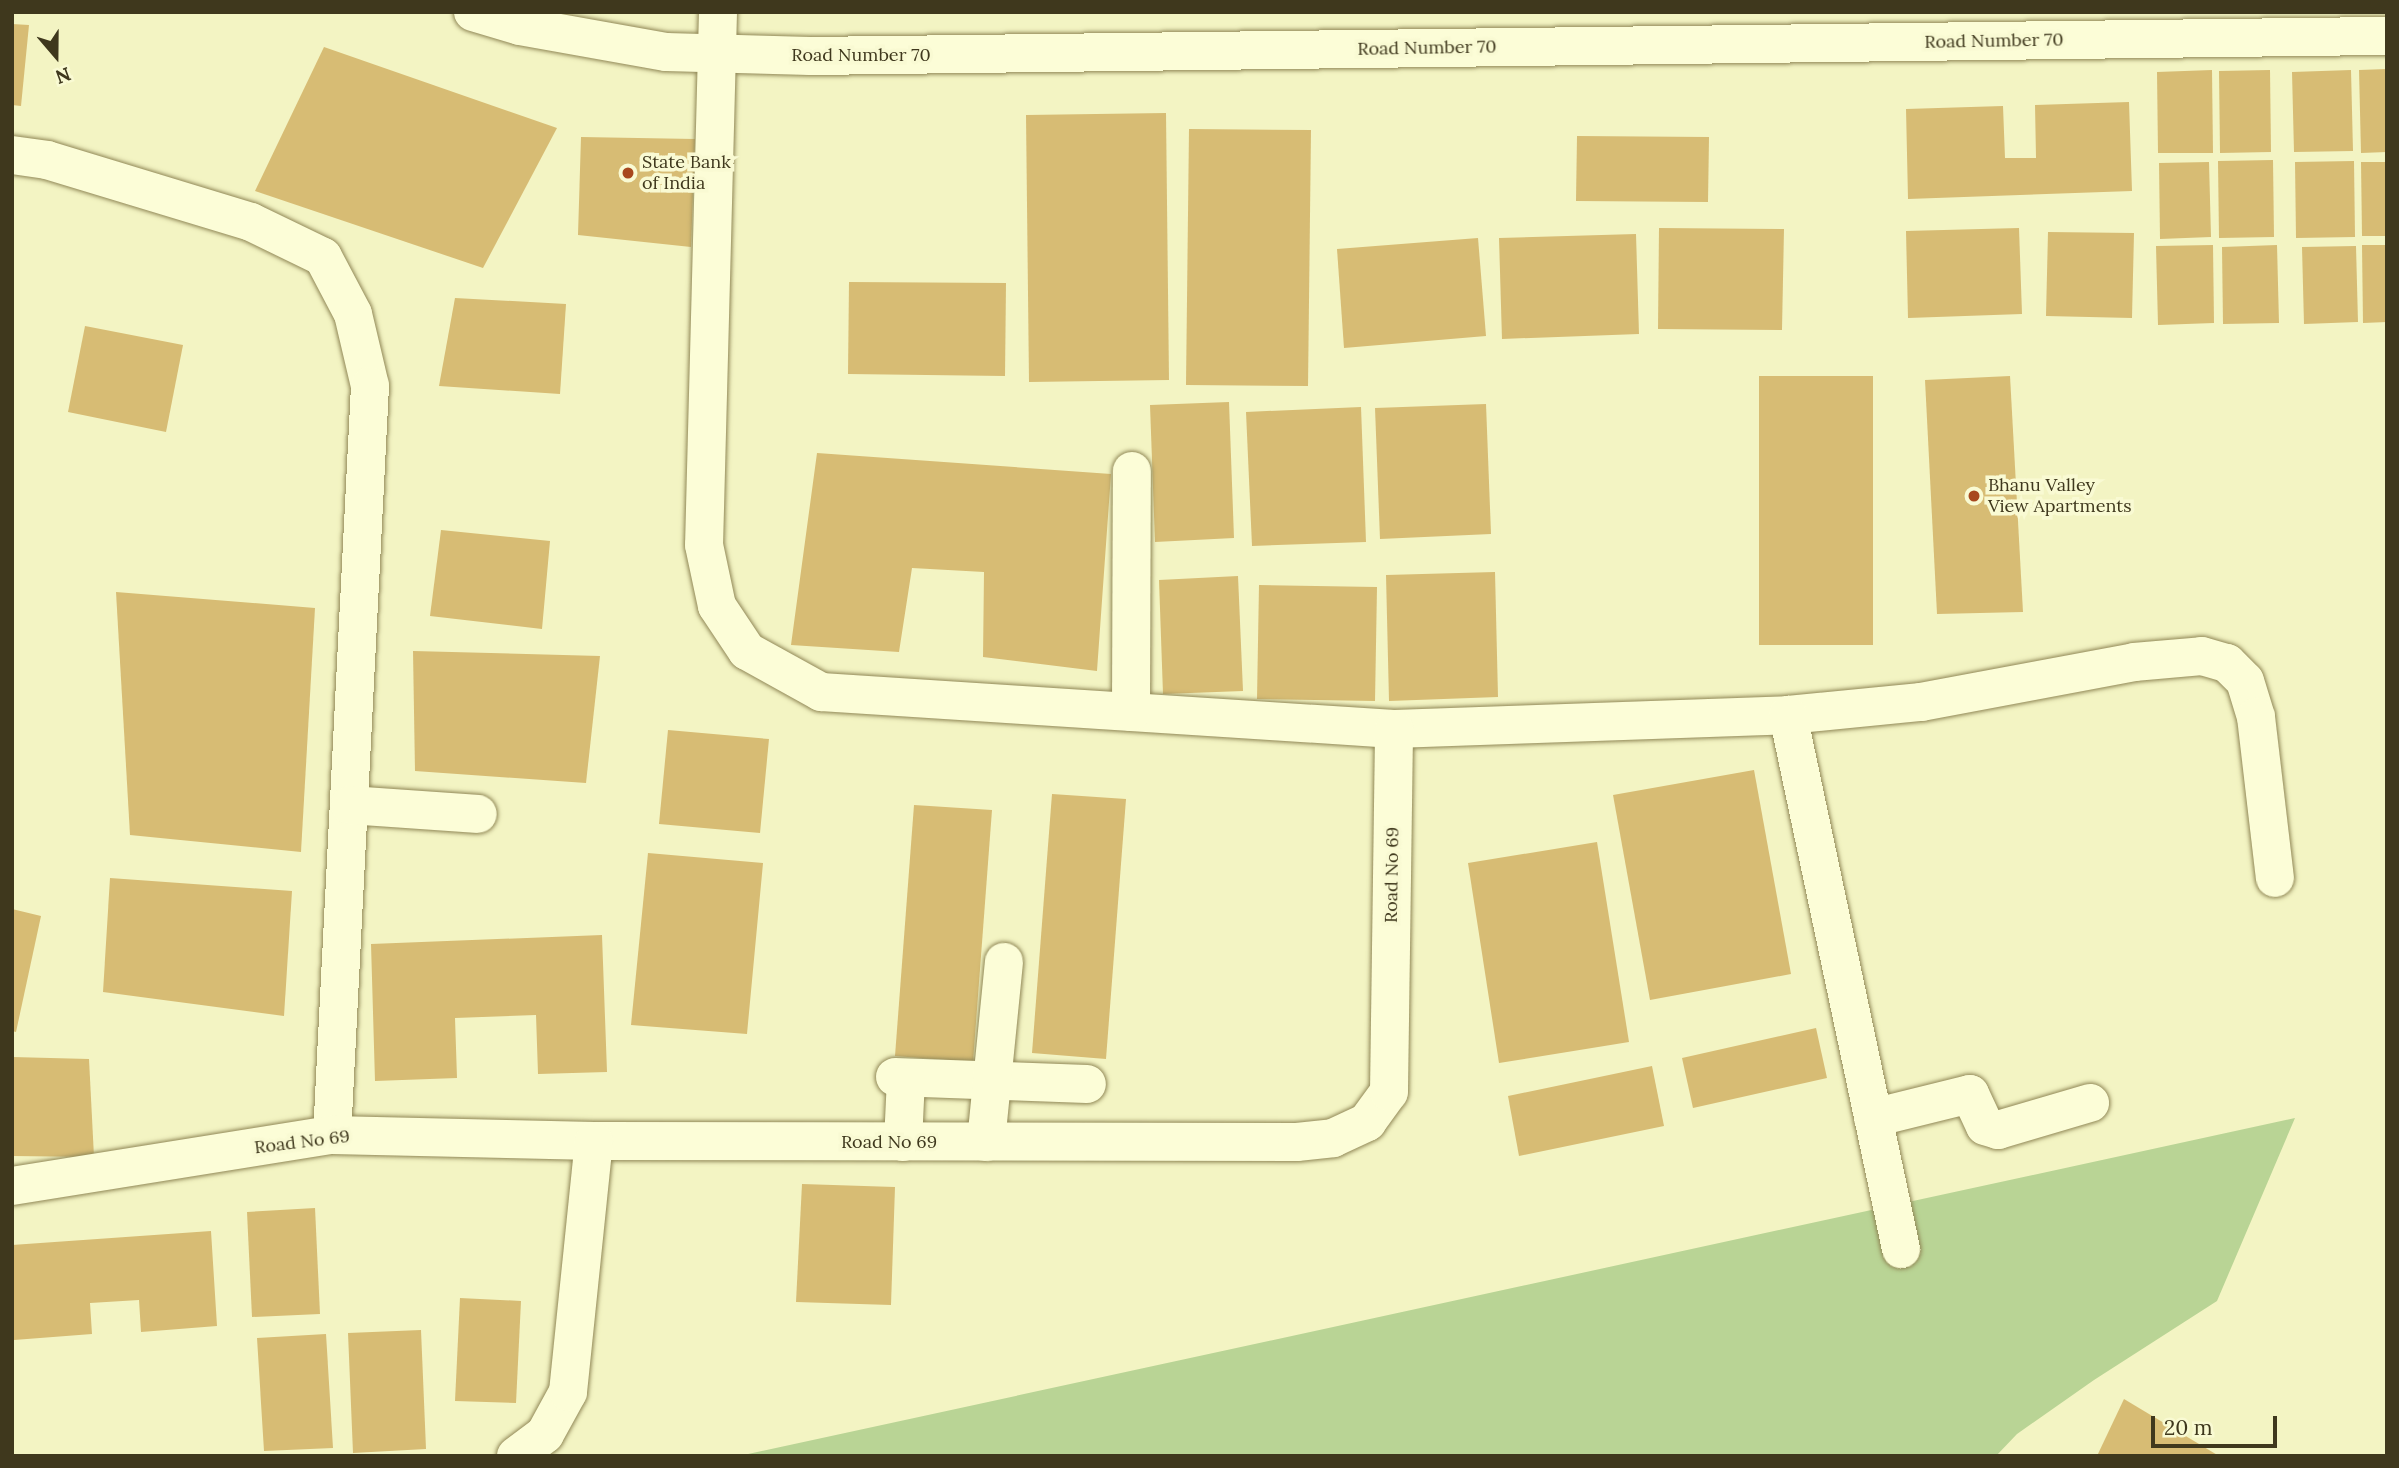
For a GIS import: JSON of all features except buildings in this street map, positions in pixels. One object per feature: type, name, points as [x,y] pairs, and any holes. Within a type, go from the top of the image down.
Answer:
[{"type":"street","name":"Road Number 70","points":[[472,12],[599,40],[717,55],[1805,28],[2387,36]]},
{"type":"street","points":[[719,12],[704,545],[718,607],[747,651],[821,692],[1394,729],[1788,715],[1921,702],[2134,662],[2202,656],[2227,663],[2245,681],[2256,718],[2275,878]]},
{"type":"street","points":[[12,156],[47,160],[251,222],[323,257],[354,314],[370,386],[332,1135]]},
{"type":"street","points":[[1131,712],[1132,471]]},
{"type":"street","points":[[1788,715],[1901,1249]]},
{"type":"street","name":"Road No 69","points":[[12,1186],[332,1135],[594,1141],[903,1142],[1297,1142],[1334,1138],[1367,1122],[1389,1092],[1394,729]]},
{"type":"street","points":[[350,805],[478,814]]},
{"type":"street","points":[[986,1142],[1004,962]]},
{"type":"street","points":[[903,1142],[900,1077],[1087,1084]]},
{"type":"street","points":[[1873,1118],[1970,1094],[1981,1121],[1998,1130],[2090,1103]]},
{"type":"street","points":[[516,1456],[545,1434],[568,1392],[594,1141]]},
{"type":"green space","points":[[2295,1118],[2217,1301],[2094,1380],[2017,1434],[1996,1456],[739,1456]]},
{"type":"place","name":"State Bank of India","points":[[628,173]]},
{"type":"place","name":"Bhanu Valley View Apartments","points":[[1974,496]]}]
